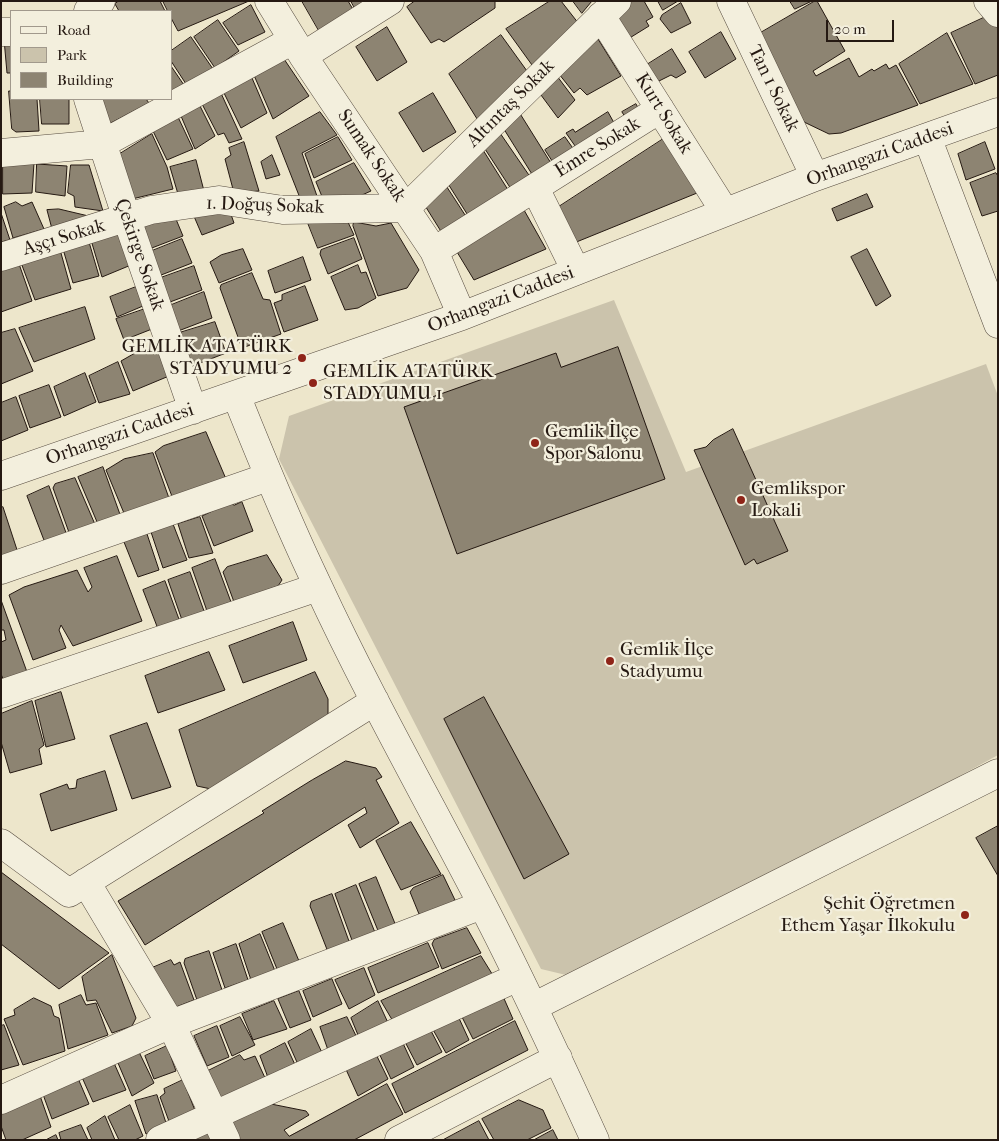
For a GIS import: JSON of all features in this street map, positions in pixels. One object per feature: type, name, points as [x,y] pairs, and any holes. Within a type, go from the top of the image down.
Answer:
[{"type":"street","points":[[89,10],[101,1]]},
{"type":"street","name":"Sumak Sokak","points":[[269,1],[298,48],[434,251],[462,316]]},
{"type":"street","points":[[1,153],[102,144],[390,1]]},
{"type":"street","name":"Tan 1 Sokak","points":[[731,1],[815,177]]},
{"type":"street","points":[[988,1],[998,13]]},
{"type":"street","name":"Kurt Sokak","points":[[609,9],[660,109],[725,212]]},
{"type":"street","name":"Altıntaş Sokak","points":[[406,208],[609,9]]},
{"type":"street","name":"Çekirge Sokak","points":[[88,100],[193,410]]},
{"type":"street","name":"Emre Sokak","points":[[434,251],[660,109]]},
{"type":"street","name":"Orhangazi Caddesi","points":[[1,476],[462,316],[815,177],[998,112]]},
{"type":"street","points":[[927,137],[998,324]]},
{"type":"street","name":"Emre Sokak","points":[[535,188],[576,271]]},
{"type":"street","name":"1. Doğuş Sokak","points":[[127,219],[151,210],[219,200],[284,210],[406,208]]},
{"type":"street","name":"Aşçı Sokak","points":[[1,257],[127,219]]},
{"type":"street","points":[[236,395],[268,477],[318,587],[375,701],[482,905],[558,1058],[596,1140]]},
{"type":"street","points":[[1,570],[268,477]]},
{"type":"street","points":[[1,694],[318,587]]},
{"type":"street","points":[[1,842],[69,894],[375,701]]},
{"type":"street","points":[[533,1007],[998,773]]},
{"type":"street","points":[[86,882],[171,1024],[226,1140]]},
{"type":"street","points":[[1,1100],[171,1024],[482,905]]},
{"type":"street","points":[[160,1140],[518,977]]},
{"type":"street","points":[[399,1140],[558,1058]]},
{"type":"green space","points":[[614,300],[686,472],[986,364],[998,396],[998,755],[587,980],[541,969],[279,459],[289,416]]},
{"type":"building","points":[[119,1],[160,1],[164,10],[118,10],[115,4]]},
{"type":"building","points":[[163,1],[249,1],[178,31],[172,20],[172,10],[168,10]]},
{"type":"building","points":[[302,1],[348,1],[354,11],[321,34]]},
{"type":"building","points":[[351,1],[369,1],[356,10]]},
{"type":"building","points":[[415,1],[495,1],[495,8],[444,42],[439,39],[431,43],[407,7]]},
{"type":"building","points":[[550,1],[561,1],[579,24],[532,65],[506,29]]},
{"type":"building","points":[[573,1],[592,1],[582,13]]},
{"type":"building","points":[[630,1],[644,1],[653,17],[646,21],[649,26],[628,39],[613,13]]},
{"type":"building","points":[[658,1],[678,1],[663,10]]},
{"type":"building","points":[[790,1],[812,1],[795,9]]},
{"type":"building","points":[[817,1],[845,51],[813,71],[816,76],[849,58],[859,77],[872,69],[874,71],[886,64],[889,69],[896,65],[918,105],[841,133],[829,134],[804,122],[757,35]]},
{"type":"building","points":[[681,3],[691,23],[671,33],[660,19],[662,15]]},
{"type":"building","points":[[251,5],[265,32],[238,45],[223,23]]},
{"type":"building","points":[[992,14],[998,22],[998,75],[975,84],[951,33]]},
{"type":"building","points":[[218,20],[239,51],[215,68],[194,37]]},
{"type":"building","points":[[387,27],[407,62],[377,81],[356,47]]},
{"type":"building","points":[[721,32],[736,59],[705,78],[689,52]]},
{"type":"building","points":[[947,33],[973,84],[920,104],[899,64]]},
{"type":"building","points":[[501,35],[527,71],[479,122],[449,74]]},
{"type":"building","points":[[191,37],[213,69],[188,87],[172,63],[172,50]]},
{"type":"building","points":[[10,38],[10,73],[7,73],[4,39]]},
{"type":"building","points":[[598,39],[621,76],[587,95],[580,88],[574,93],[559,74]]},
{"type":"building","points":[[672,49],[686,72],[676,78],[671,75],[653,84],[645,66]]},
{"type":"building","points":[[282,56],[309,96],[273,119],[253,73]]},
{"type":"building","points":[[172,67],[186,88],[172,96]]},
{"type":"building","points":[[557,76],[575,100],[558,118],[538,91]]},
{"type":"building","points":[[252,78],[267,113],[241,128],[224,93]]},
{"type":"building","points":[[9,91],[10,100],[37,100],[39,131],[16,132],[12,129]]},
{"type":"building","points":[[220,91],[242,139],[229,143],[224,133],[218,135],[201,102]]},
{"type":"building","points":[[433,93],[456,132],[423,152],[399,113]]},
{"type":"building","points":[[40,100],[69,100],[69,124],[42,124]]},
{"type":"building","points":[[98,100],[147,100],[149,103],[109,124]]},
{"type":"building","points":[[199,104],[215,136],[195,149],[181,116]]},
{"type":"building","points":[[636,104],[643,117],[630,125],[622,112]]},
{"type":"building","points":[[320,112],[337,135],[302,153],[318,199],[300,198],[276,137]]},
{"type":"building","points":[[519,112],[554,168],[535,179],[502,126]]},
{"type":"building","points":[[608,112],[618,130],[580,153],[566,133],[573,129],[575,132]]},
{"type":"building","points":[[178,117],[193,149],[167,160],[153,131]]},
{"type":"building","points":[[500,133],[533,181],[513,192],[485,149]]},
{"type":"building","points":[[152,134],[167,167],[173,189],[128,200],[115,157]]},
{"type":"building","points":[[671,134],[702,191],[569,245],[554,210]]},
{"type":"building","points":[[338,137],[352,160],[314,178],[305,154]]},
{"type":"building","points":[[565,137],[577,154],[556,167],[545,150]]},
{"type":"building","points":[[244,142],[259,191],[234,193],[225,159],[231,155],[229,148]]},
{"type":"building","points":[[985,142],[995,169],[966,180],[958,154]]},
{"type":"building","points":[[483,150],[510,193],[469,217],[445,179]]},
{"type":"building","points":[[272,155],[280,175],[266,179],[261,162]]},
{"type":"building","points":[[196,160],[204,191],[178,194],[170,167]]},
{"type":"building","points":[[3,163],[34,163],[32,193],[3,194]]},
{"type":"building","points":[[354,163],[371,191],[353,199],[323,199],[316,182]]},
{"type":"building","points":[[37,164],[67,166],[65,196],[36,192]]},
{"type":"building","points":[[71,165],[89,165],[103,211],[75,207],[74,196],[68,193]]},
{"type":"building","points":[[996,173],[998,176],[998,211],[982,216],[970,183]]},
{"type":"building","points":[[443,181],[467,218],[442,233],[419,196]]},
{"type":"building","points":[[867,194],[873,207],[837,221],[832,209]]},
{"type":"building","points":[[16,202],[22,206],[32,202],[44,229],[13,238],[4,207]]},
{"type":"building","points":[[228,206],[234,223],[202,235],[193,214]]},
{"type":"building","points":[[59,209],[97,218],[52,229],[47,210]]},
{"type":"building","points":[[524,210],[546,249],[474,280],[454,247]]},
{"type":"building","points":[[173,212],[183,236],[144,251],[135,224]]},
{"type":"building","points":[[1,213],[10,240],[1,242]]},
{"type":"building","points":[[306,218],[347,220],[354,235],[318,248]]},
{"type":"building","points":[[354,222],[376,226],[391,223],[419,270],[407,288],[378,296],[353,226]]},
{"type":"building","points":[[118,232],[131,265],[102,277],[91,240]]},
{"type":"building","points":[[354,238],[362,259],[328,274],[320,254],[321,250]]},
{"type":"building","points":[[182,239],[192,263],[156,277],[147,253]]},
{"type":"building","points":[[89,242],[99,276],[73,283],[63,249]]},
{"type":"building","points":[[59,246],[71,289],[35,300],[20,260]]},
{"type":"building","points":[[243,249],[252,270],[219,283],[210,262],[221,255]]},
{"type":"building","points":[[867,249],[891,296],[876,306],[851,257]]},
{"type":"building","points":[[303,257],[311,280],[275,293],[268,271]]},
{"type":"building","points":[[18,261],[32,301],[1,312],[1,265]]},
{"type":"building","points":[[358,265],[361,273],[366,272],[376,298],[358,308],[345,310],[331,277]]},
{"type":"building","points":[[194,266],[202,290],[162,305],[155,280]]},
{"type":"building","points":[[252,273],[263,299],[270,300],[281,334],[242,348],[220,288],[221,285]]},
{"type":"building","points":[[305,286],[318,320],[284,332],[274,303],[282,300],[282,295]]},
{"type":"building","points":[[136,287],[143,306],[117,317],[110,297]]},
{"type":"building","points":[[204,292],[212,318],[173,333],[164,308]]},
{"type":"building","points":[[85,307],[95,339],[34,362],[19,328]]},
{"type":"building","points":[[145,309],[152,329],[124,340],[116,319]]},
{"type":"building","points":[[215,322],[226,353],[187,368],[176,334]]},
{"type":"building","points":[[15,329],[33,371],[1,384],[1,333]]},
{"type":"building","points":[[159,347],[169,376],[133,391],[121,361],[135,353]]},
{"type":"building","name":"Gemlik İlçe Spor Salonu","points":[[618,347],[665,479],[457,554],[404,407],[556,353],[561,367]]},
{"type":"building","points":[[118,362],[130,394],[99,403],[89,376]]},
{"type":"building","points":[[85,373],[96,402],[64,416],[54,387]]},
{"type":"building","points":[[49,385],[61,417],[30,428],[19,396]]},
{"type":"building","points":[[16,397],[28,430],[1,441],[1,403]]},
{"type":"building","name":"Gemlikspor Lokali","points":[[733,429],[788,551],[757,564],[754,559],[745,565],[694,450],[706,447],[713,440]]},
{"type":"building","points":[[206,432],[226,479],[173,499],[155,452],[163,446]]},
{"type":"building","points":[[153,453],[170,501],[126,518],[106,470],[124,459]]},
{"type":"building","points":[[103,467],[122,520],[100,529],[78,477]]},
{"type":"building","points":[[75,478],[97,529],[71,538],[53,488],[55,484]]},
{"type":"building","points":[[49,486],[69,541],[47,548],[27,496]]},
{"type":"building","points":[[242,502],[253,531],[214,546],[202,516],[229,503],[234,505]]},
{"type":"building","points":[[3,507],[20,559],[1,566],[1,508]]},
{"type":"building","points":[[200,517],[213,553],[189,558],[178,524]]},
{"type":"building","points":[[173,524],[187,560],[163,568],[151,532]]},
{"type":"building","points":[[147,534],[159,570],[138,577],[124,542]]},
{"type":"building","points":[[267,555],[282,580],[278,586],[234,602],[223,572],[227,567]]},
{"type":"building","points":[[117,556],[142,621],[73,646],[61,625],[59,630],[66,648],[33,660],[9,595],[24,587],[77,570],[88,592],[92,587],[84,568]]},
{"type":"building","points":[[215,559],[231,602],[207,611],[192,568]]},
{"type":"building","points":[[190,572],[204,611],[182,620],[168,580]]},
{"type":"building","points":[[165,581],[180,622],[158,629],[143,590]]},
{"type":"building","points":[[1,600],[27,672],[3,679],[1,674],[1,642],[6,640],[4,630],[1,630]]},
{"type":"building","points":[[293,622],[307,660],[243,683],[229,646]]},
{"type":"building","points":[[209,652],[225,690],[158,713],[145,676]]},
{"type":"building","points":[[315,672],[328,699],[328,718],[211,789],[197,786],[179,730]]},
{"type":"building","points":[[61,692],[75,739],[46,747],[35,701]]},
{"type":"building","points":[[484,697],[569,854],[524,879],[444,719]]},
{"type":"building","points":[[32,701],[44,745],[39,749],[42,764],[10,773],[1,742],[1,714]]},
{"type":"building","points":[[147,723],[171,787],[132,799],[110,736]]},
{"type":"building","points":[[346,761],[376,768],[382,777],[376,780],[399,823],[360,848],[348,825],[367,813],[365,807],[145,945],[118,901],[264,813],[262,811],[312,780]]},
{"type":"building","points":[[105,771],[117,810],[51,831],[40,794],[67,784],[69,789],[76,788],[77,780]]},
{"type":"building","points":[[411,822],[441,874],[401,890],[376,841]]},
{"type":"building","points":[[998,826],[998,876],[976,838]]},
{"type":"building","points":[[1,872],[109,953],[59,989],[1,944]]},
{"type":"building","points":[[443,875],[455,900],[440,910],[419,914],[410,892],[413,888]]},
{"type":"building","points":[[376,877],[396,926],[379,933],[359,884]]},
{"type":"building","points":[[356,885],[376,935],[353,943],[335,894]]},
{"type":"building","points":[[332,894],[350,944],[328,952],[310,906],[311,902]]},
{"type":"building","points":[[283,923],[299,961],[277,969],[262,932]]},
{"type":"building","points":[[467,928],[481,953],[442,969],[432,944],[434,940]]},
{"type":"building","points":[[260,934],[275,971],[251,980],[239,944]]},
{"type":"building","points":[[428,943],[439,967],[378,993],[368,968]]},
{"type":"building","points":[[236,944],[248,980],[225,988],[213,953]]},
{"type":"building","points":[[209,951],[222,990],[197,1000],[184,963],[185,959]]},
{"type":"building","points":[[112,955],[136,1018],[132,1026],[112,1033],[96,1000],[87,1001],[82,977]]},
{"type":"building","points":[[481,956],[494,977],[394,1023],[381,1001]]},
{"type":"building","points":[[171,960],[174,965],[180,962],[194,1000],[171,1009],[152,968]]},
{"type":"building","points":[[364,968],[375,995],[349,1009],[335,980]]},
{"type":"building","points":[[332,979],[342,1004],[313,1017],[303,991]]},
{"type":"building","points":[[299,991],[311,1020],[290,1028],[278,999]]},
{"type":"building","points":[[502,994],[513,1019],[473,1039],[462,1017]]},
{"type":"building","points":[[81,995],[86,1005],[96,1003],[108,1035],[68,1049],[59,1005]]},
{"type":"building","points":[[34,998],[51,1006],[54,1016],[59,1018],[65,1051],[23,1065],[4,1019],[15,1015],[14,1010]]},
{"type":"building","points":[[274,1001],[287,1029],[253,1040],[242,1014]]},
{"type":"building","points":[[378,1001],[389,1025],[358,1035],[351,1018]]},
{"type":"building","points":[[458,1016],[469,1040],[446,1053],[431,1026]]},
{"type":"building","points":[[240,1017],[255,1045],[232,1056],[220,1026]]},
{"type":"building","points":[[347,1017],[358,1040],[329,1053],[320,1027]]},
{"type":"building","points":[[515,1021],[528,1050],[405,1113],[392,1084]]},
{"type":"building","points":[[4,1025],[19,1065],[1,1070],[1,1026]]},
{"type":"building","points":[[217,1026],[229,1057],[207,1066],[194,1036]]},
{"type":"building","points":[[429,1027],[442,1052],[417,1065],[403,1038]]},
{"type":"building","points":[[311,1029],[324,1057],[300,1069],[288,1042]]},
{"type":"building","points":[[401,1039],[414,1067],[391,1079],[378,1051]]},
{"type":"building","points":[[285,1043],[297,1069],[270,1083],[260,1056]]},
{"type":"building","points":[[167,1046],[176,1071],[154,1079],[145,1056]]},
{"type":"building","points":[[374,1050],[388,1079],[358,1096],[344,1065]]},
{"type":"building","points":[[139,1052],[154,1083],[132,1096],[118,1063]]},
{"type":"building","points":[[240,1055],[244,1060],[255,1056],[266,1080],[220,1102],[208,1071]]},
{"type":"building","points":[[114,1063],[126,1090],[93,1102],[81,1075]]},
{"type":"building","points":[[77,1076],[89,1104],[52,1119],[41,1089]]},
{"type":"building","points":[[183,1080],[196,1113],[170,1124],[160,1097],[165,1093],[164,1089]]},
{"type":"building","points":[[387,1084],[403,1114],[354,1140],[237,1140],[228,1120],[266,1103],[306,1111],[309,1115],[284,1130],[289,1136]]},
{"type":"building","points":[[38,1090],[51,1127],[22,1140],[6,1140],[1,1126],[1,1104]]},
{"type":"building","points":[[157,1095],[167,1126],[146,1134],[135,1101]]},
{"type":"building","points":[[519,1100],[543,1110],[551,1128],[527,1140],[494,1140],[482,1119]]},
{"type":"building","points":[[130,1105],[143,1136],[135,1140],[119,1140],[108,1117]]},
{"type":"building","points":[[105,1116],[115,1140],[92,1140],[87,1128]]},
{"type":"building","points":[[479,1121],[489,1140],[443,1140]]},
{"type":"building","points":[[81,1125],[88,1140],[61,1140],[59,1133]]},
{"type":"building","points":[[209,1128],[215,1140],[186,1140]]},
{"type":"building","points":[[553,1130],[558,1140],[534,1140]]},
{"type":"building","points":[[56,1135],[58,1140],[46,1140]]},
{"type":"place","name":"GEMLİK ATATÜRK STADYUMU 2","points":[[302,358]]},
{"type":"place","name":"GEMLİK ATATÜRK STADYUMU 1","points":[[313,383]]},
{"type":"place","name":"Gemlik İlçe Spor Salonu","points":[[535,443]]},
{"type":"place","name":"Gemlikspor Lokali","points":[[741,500]]},
{"type":"place","name":"Gemlik İlçe Stadyumu","points":[[610,661]]},
{"type":"place","name":"Şehit Öğretmen Ethem Yaşar İlkokulu","points":[[965,915]]}]
